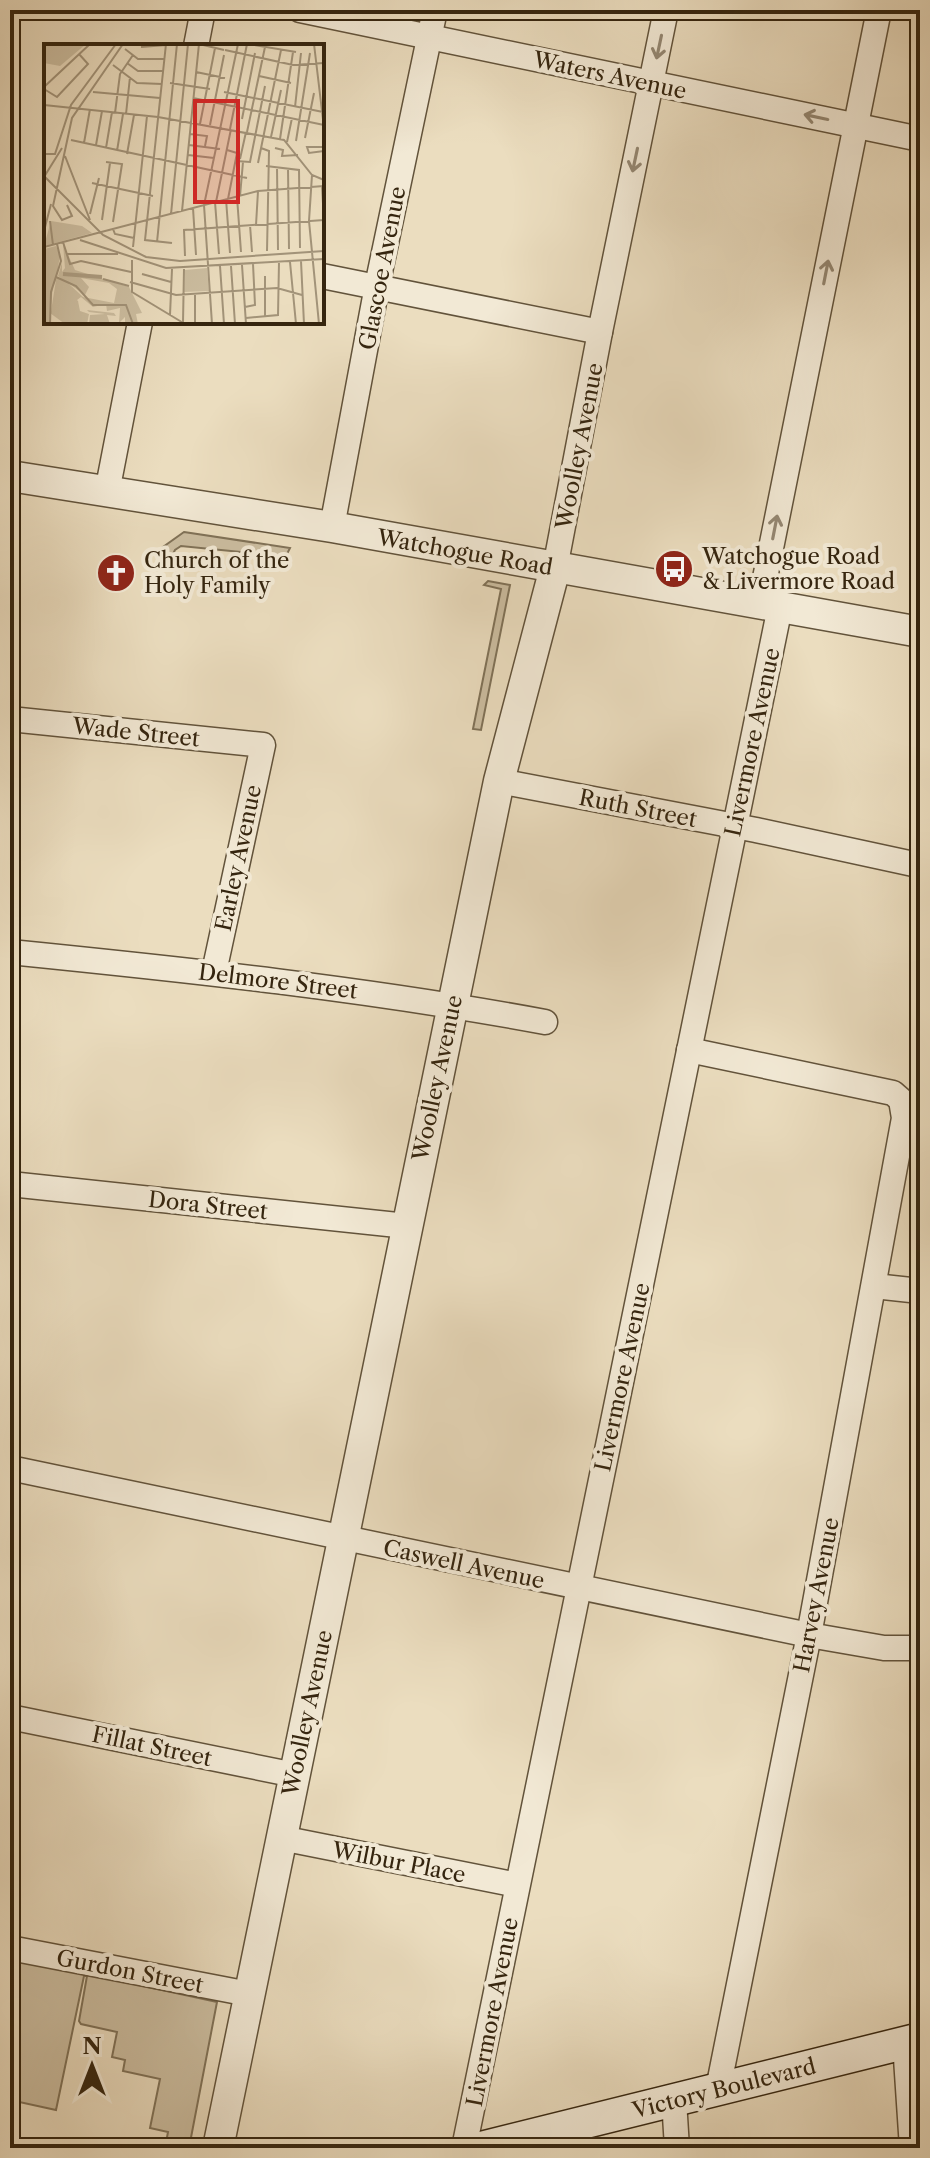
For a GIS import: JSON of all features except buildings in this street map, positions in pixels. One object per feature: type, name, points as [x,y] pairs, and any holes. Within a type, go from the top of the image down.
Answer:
[{"type":"main road","name":"Victory Boulevard","points":[[481,2148],[912,2041]]},
{"type":"street","points":[[196,44],[203,10]]},
{"type":"street","name":"Waters Avenue","points":[[300,10],[920,139]]},
{"type":"street","name":"Glascoe Avenue","points":[[332,527],[377,286],[435,10]]},
{"type":"street","name":"Woolley Avenue","points":[[218,2148],[499,781],[555,568],[666,10]]},
{"type":"street","name":"Livermore Avenue","points":[[464,2148],[734,827],[855,125],[879,10]]},
{"type":"street","points":[[324,276],[600,332]]},
{"type":"street","points":[[107,492],[140,324]]},
{"type":"street","name":"Watchogue Road","points":[[10,476],[332,527],[920,632]]},
{"type":"street","name":"Wade Street","points":[[10,719],[263,745]]},
{"type":"street","name":"Earley Avenue","points":[[214,972],[263,745]]},
{"type":"street","name":"Ruth Street","points":[[499,781],[918,865]]},
{"type":"street","name":"Delmore Street","points":[[10,952],[214,972],[452,1004],[545,1022]]},
{"type":"street","name":"Harvey Avenue","points":[[689,1050],[893,1093],[901,1100],[904,1118],[809,1635],[718,2089]]},
{"type":"street","name":"Dora Street","points":[[10,1184],[407,1226]]},
{"type":"street","points":[[874,1286],[920,1291]]},
{"type":"street","name":"Caswell Avenue","points":[[10,1468],[809,1635],[884,1648],[920,1648]]},
{"type":"street","name":"Fillat Street","points":[[10,1717],[295,1775]]},
{"type":"street","name":"Wilbur Place","points":[[281,1838],[517,1885]]},
{"type":"street","name":"Gurdon Street","points":[[10,1948],[249,1994]]},
{"type":"street","points":[[912,2041],[912,2148]]},
{"type":"street","points":[[674,2100],[677,2148]]},
{"type":"shaded area","points":[[184,532],[290,548],[287,554],[280,556],[181,546],[171,558],[163,547]]},
{"type":"shaded area","points":[[488,581],[510,585],[481,730],[473,729],[501,589],[484,585]]},
{"type":"shaded area","points":[[10,1957],[217,2002],[189,2148],[165,2148],[168,2132],[150,2128],[160,2079],[123,2071],[125,2060],[112,2057],[117,2032],[79,2021],[87,1976],[84,1976],[56,2110],[10,2100]]},
{"type":"place","name":"Watchogue Road & Livermore Road","points":[[674,569]]},
{"type":"place","name":"Church of the Holy Family","points":[[116,573]]}]
